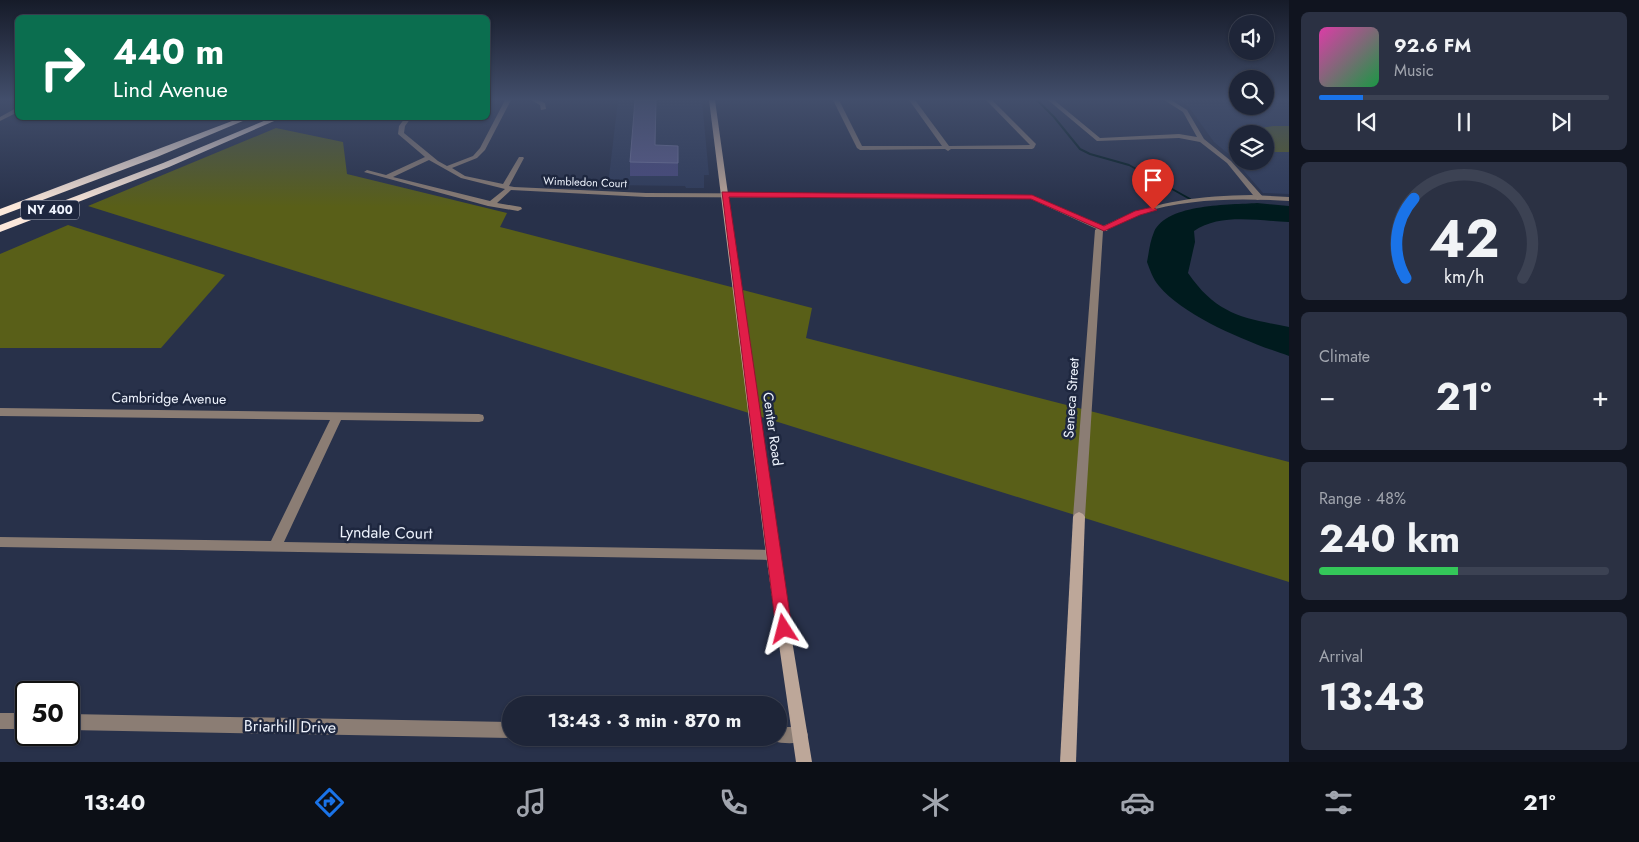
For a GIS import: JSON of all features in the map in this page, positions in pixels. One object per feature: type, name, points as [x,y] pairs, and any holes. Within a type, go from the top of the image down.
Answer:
[{"type":"highway","name":"NY 400","points":[[0,213],[203,136]]},
{"type":"highway","name":"NY 400","points":[[1,228],[237,136]]},
{"type":"main road","name":"Center Road","points":[[717,136],[772,555],[804,762]]},
{"type":"main road","name":"Seneca Street","points":[[1068,762],[1079,517]]},
{"type":"street","name":"Wimbledon Court","points":[[403,136],[430,158],[464,177],[508,187],[646,195],[1032,197],[1104,229]]},
{"type":"street","points":[[448,168],[476,157],[483,149],[490,136]]},
{"type":"street","points":[[855,136],[860,148],[1029,148],[1033,144],[1025,136]]},
{"type":"street","points":[[939,136],[948,148]]},
{"type":"street","points":[[1094,136],[1099,140],[1179,136],[1202,140]]},
{"type":"street","points":[[1199,136],[1202,140],[1229,162],[1260,198]]},
{"type":"street","points":[[387,177],[430,158]]},
{"type":"street","points":[[491,204],[508,187],[521,158]]},
{"type":"street","points":[[367,172],[491,204],[518,209]]},
{"type":"street","points":[[1104,229],[1138,213],[1190,202],[1228,198],[1289,199]]},
{"type":"street","name":"Seneca Street","points":[[1079,517],[1099,230],[1104,229]]},
{"type":"street","name":"Cambridge Avenue","points":[[0,412],[479,418]]},
{"type":"street","points":[[275,547],[338,415]]},
{"type":"street","name":"Lyndale Court","points":[[0,542],[772,555]]},
{"type":"street","points":[[0,720],[15,721]]},
{"type":"street","name":"Briarhill Drive","points":[[80,722],[502,730]]},
{"type":"street","points":[[787,735],[800,735]]},
{"type":"shaded area","points":[[614,136],[705,136],[709,175],[704,175],[704,188],[608,185]]},
{"type":"shaded area","points":[[1209,136],[1229,136],[1229,154],[1214,142]]},
{"type":"shaded area","points":[[1274,136],[1289,136],[1289,194],[1263,193],[1243,170],[1274,170]]},
{"type":"shaded area","points":[[1257,203],[1289,206],[1289,222],[1240,219],[1204,225],[1194,231],[1195,242],[1188,273],[1210,298],[1232,312],[1258,321],[1289,327],[1289,356],[1238,337],[1185,309],[1159,286],[1147,262],[1154,232],[1161,223],[1172,216],[1201,207]]},
{"type":"green space","points":[[258,136],[312,136],[343,142],[347,174],[507,213],[500,227],[812,308],[806,338],[1289,462],[1289,582],[88,206]]},
{"type":"green space","points":[[1274,136],[1289,136],[1289,152],[1275,152]]},
{"type":"green space","points":[[68,225],[225,275],[161,348],[0,348],[0,254]]},
{"type":"building","points":[[632,136],[655,136],[655,145],[678,146],[678,163],[630,162]]},
{"type":"waterway","points":[[1069,136],[1080,149],[1090,154],[1129,165],[1190,199]]},
{"type":"route","points":[[784,629],[772,555],[725,194],[1032,197],[1104,229],[1138,213],[1153,210]]}]
